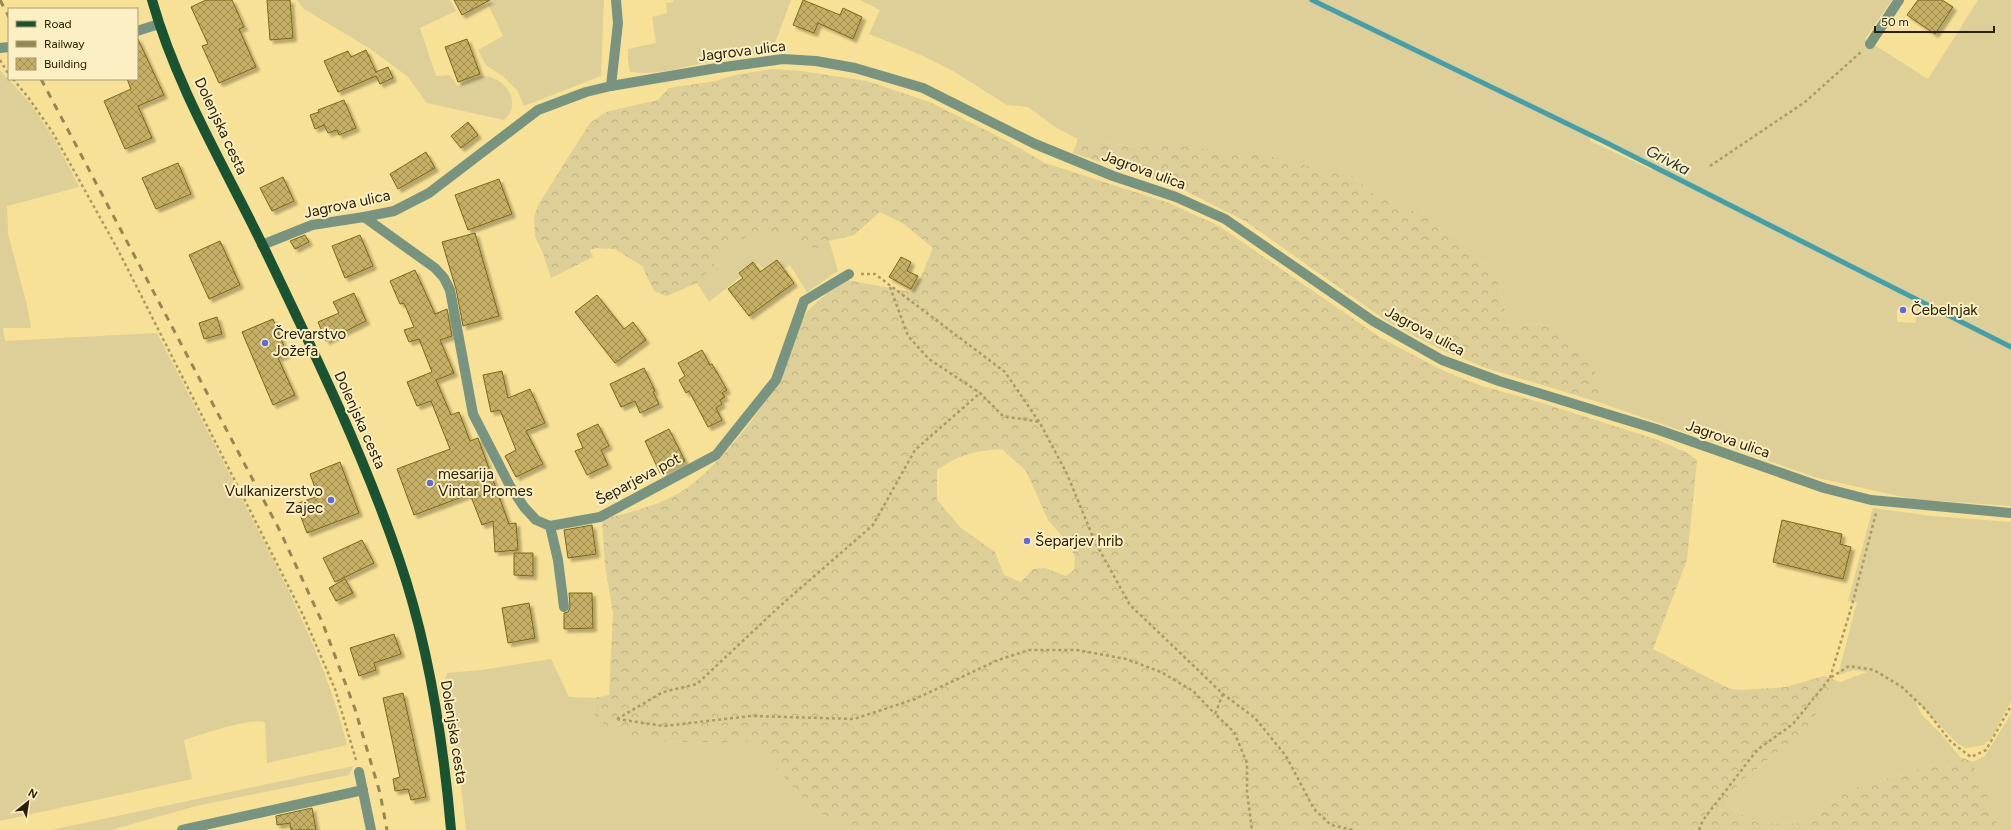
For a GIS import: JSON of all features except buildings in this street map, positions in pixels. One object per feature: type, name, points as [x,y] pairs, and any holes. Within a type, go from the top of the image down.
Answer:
[{"type":"main road","name":"Dolenjska cesta","points":[[152,0],[159,24],[194,107],[303,330],[372,486],[400,561],[423,643],[438,713],[451,830]]},
{"type":"street","points":[[611,86],[618,23],[616,0]]},
{"type":"street","points":[[1870,44],[1899,0]]},
{"type":"street","points":[[138,31],[159,24]]},
{"type":"street","name":"Jagrova ulica","points":[[262,245],[312,225],[394,211],[429,193],[538,110],[586,92],[611,86],[782,60],[816,61],[855,68],[923,88],[1035,144],[1113,176],[1176,197],[1225,219],[1373,321],[1442,360],[1499,381],[1656,430],[1824,488],[1879,501],[2011,513]]},
{"type":"street","points":[[364,217],[435,268],[444,278],[450,290],[455,313],[473,414],[510,486],[524,507],[536,520],[550,526],[558,560],[564,607]]},
{"type":"street","name":"Šeparjeva pot","points":[[550,526],[600,517],[716,454],[776,380],[804,301],[849,274]]},
{"type":"street","points":[[359,772],[371,830]]},
{"type":"street","points":[[182,830],[363,790]]},
{"type":"path","points":[[1710,166],[1805,102],[1870,44]]},
{"type":"path","points":[[0,59],[8,73]]},
{"type":"path","points":[[14,80],[28,97],[53,133],[117,248],[300,608],[335,689],[359,772]]},
{"type":"path","points":[[849,274],[874,274],[1005,372],[1040,422],[1067,474],[1095,542],[1130,605],[1223,694],[1256,718],[1286,756],[1314,809],[1331,825],[1353,830]]},
{"type":"path","points":[[890,286],[908,336],[929,359],[980,393],[1003,416],[1040,422]]},
{"type":"path","points":[[980,393],[915,450],[873,525],[775,611],[697,684],[663,692],[617,719],[664,726],[751,716],[854,719],[915,699],[998,660],[1028,650],[1077,650],[1126,659],[1161,672],[1193,691],[1214,714],[1234,732],[1247,763],[1247,792],[1252,830]]},
{"type":"path","points":[[1830,678],[1852,605],[1879,501]]},
{"type":"path","points":[[1700,830],[1703,820],[1757,750],[1793,724],[1830,678],[1849,666],[1874,670],[1902,687],[1926,710],[1951,742],[1971,757],[1986,750],[2011,706]]},
{"type":"path","points":[[1214,714],[1223,694]]},
{"type":"green space","points":[[297,0],[450,0],[456,11],[420,28],[436,76],[450,75],[457,86],[480,76],[494,78],[508,89],[512,100],[511,112],[504,120],[427,103],[407,76],[369,48],[304,9]]},
{"type":"green space","points":[[486,0],[604,0],[601,76],[524,106],[517,90],[504,77],[486,65],[478,50],[503,36]]},
{"type":"green space","points":[[673,0],[791,0],[772,51],[727,58],[662,72],[630,72],[628,49],[656,43],[652,17],[667,13],[666,3],[673,2]]},
{"type":"green space","points":[[860,0],[1892,0],[1865,39],[1928,79],[1978,0],[2011,0],[2011,506],[1912,499],[1818,478],[1598,402],[1597,379],[1556,324],[1509,325],[1498,283],[1478,253],[1460,242],[1431,216],[1399,207],[1374,194],[1350,174],[1155,145],[1138,147],[1078,139],[1055,127],[1028,107],[1007,105],[953,71],[919,54],[869,34],[880,10]],"holes":[[[1590,133],[1654,164],[1652,170],[1590,141]],[[1901,306],[1917,308],[1915,323],[1897,322],[1897,310]]]},
{"type":"green space","points":[[772,69],[801,71],[867,81],[932,103],[1009,142],[1045,163],[1169,203],[1219,226],[1381,338],[1446,372],[1482,386],[1539,402],[1658,440],[1687,453],[1697,460],[1687,560],[1653,649],[1728,688],[1741,690],[1786,687],[1824,676],[1840,682],[1827,697],[1807,728],[1741,782],[1728,797],[1727,806],[1758,823],[1796,824],[1851,789],[1960,757],[1973,762],[1980,786],[1987,795],[1999,830],[854,830],[852,826],[814,811],[762,752],[744,740],[723,743],[653,741],[608,728],[595,716],[594,698],[609,695],[613,613],[605,565],[602,520],[644,508],[675,496],[694,483],[716,462],[738,437],[764,403],[800,322],[809,310],[821,299],[847,280],[911,292],[921,277],[933,248],[904,224],[880,212],[854,235],[829,241],[832,251],[809,247],[774,231],[753,232],[731,247],[697,283],[667,296],[654,291],[642,266],[615,249],[596,248],[590,250],[593,257],[551,278],[543,253],[535,237],[534,218],[538,205],[590,123],[606,112],[658,100],[669,88],[716,81],[735,75]],"holes":[[[1002,449],[1026,471],[1048,520],[1067,542],[1075,557],[1074,570],[1066,576],[1045,568],[1033,569],[1021,582],[1004,575],[995,552],[961,528],[937,500],[937,470],[953,460],[968,454]]]},
{"type":"green space","points":[[0,70],[30,103],[55,140],[79,187],[7,206],[8,234],[27,305],[31,328],[3,328],[5,341],[157,333],[277,567],[305,626],[329,685],[347,745],[267,763],[265,722],[258,721],[237,724],[184,740],[192,779],[0,821]]},
{"type":"green space","points":[[1078,139],[1138,147],[1155,145],[1185,147],[1269,156],[1315,168],[1350,174],[1374,194],[1399,207],[1431,216],[1460,242],[1478,253],[1491,266],[1498,283],[1509,325],[1556,324],[1580,348],[1594,369],[1598,380],[1598,402],[1486,368],[1444,351],[1388,322],[1245,221],[1180,188],[1073,153]]},
{"type":"green space","points":[[754,231],[774,231],[809,247],[832,251],[838,271],[807,292],[790,265],[770,277],[758,263],[709,302],[697,283],[715,262],[744,236]]},
{"type":"green space","points":[[1873,508],[1932,516],[2011,522],[2011,701],[1992,737],[1984,745],[1966,748],[1958,744],[1914,699],[1922,715],[1941,734],[1960,757],[1851,789],[1796,824],[1758,823],[1727,806],[1728,797],[1741,782],[1778,752],[1840,682],[1867,672],[1854,670],[1838,675],[1857,602],[1848,601]]},
{"type":"green space","points":[[551,659],[569,697],[594,698],[595,716],[653,741],[723,743],[744,740],[762,752],[814,811],[852,826],[854,830],[466,830],[458,760],[445,680],[447,673],[482,670]]},
{"type":"green space","points":[[2011,714],[2011,830],[1999,830],[1987,795],[1980,786],[1973,762],[1985,756]]},
{"type":"green space","points":[[353,766],[349,775],[196,806],[111,830],[51,830]]},
{"type":"waterway","name":"Grivka","points":[[1312,0],[1607,143],[2011,347]]},
{"type":"railway","points":[[0,0],[8,15]]},
{"type":"railway","points":[[42,80],[280,531],[323,624],[355,709],[380,793],[387,830]]},
{"type":"place","name":"Čebelnjak","points":[[1903,310]]},
{"type":"place","name":"Črevarstvo Jožefa","points":[[265,343]]},
{"type":"place","name":"mesarija Vintar Promes","points":[[430,483]]},
{"type":"place","name":"Vulkanizerstvo Zajec","points":[[331,500]]},
{"type":"place","name":"Šeparjev hrib","points":[[1027,541]]}]
